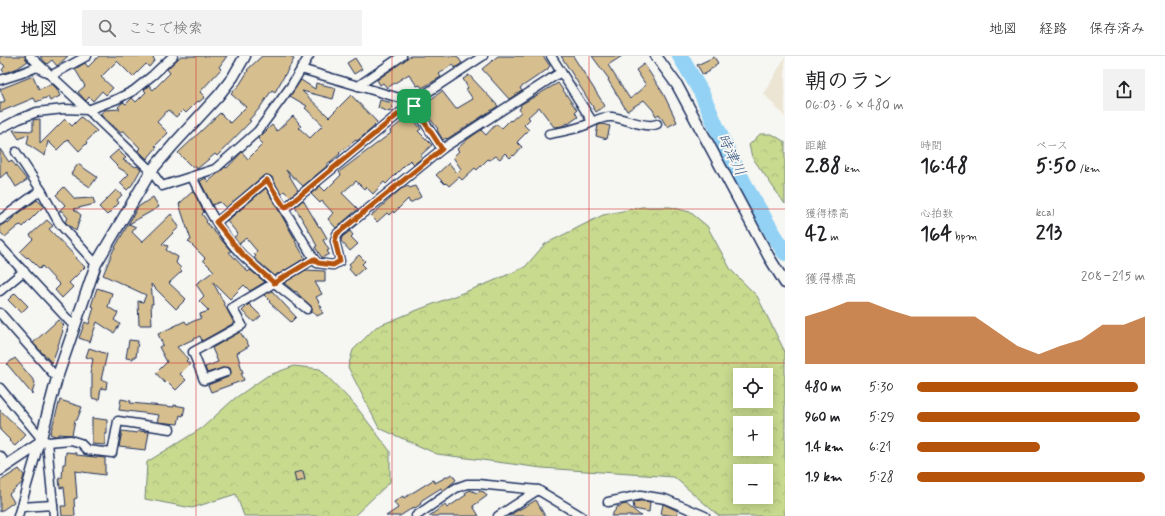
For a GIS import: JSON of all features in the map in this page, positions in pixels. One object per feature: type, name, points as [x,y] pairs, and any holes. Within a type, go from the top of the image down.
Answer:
[{"type":"street","points":[[30,56],[52,75],[151,171],[162,186],[215,169],[258,131],[301,70],[309,56]]},
{"type":"street","points":[[52,75],[86,56]]},
{"type":"street","points":[[0,129],[37,112],[64,109],[88,110],[133,92],[173,56]]},
{"type":"street","points":[[18,516],[42,441],[57,378],[96,264],[151,171],[233,77],[245,56]]},
{"type":"street","points":[[358,86],[402,56]]},
{"type":"street","points":[[285,208],[413,102],[483,56]]},
{"type":"street","points":[[551,56],[592,121]]},
{"type":"street","points":[[656,56],[677,85],[769,257],[785,283]]},
{"type":"street","points":[[0,80],[37,67],[52,75]]},
{"type":"street","points":[[301,70],[413,102]]},
{"type":"street","points":[[216,222],[267,180],[314,259],[318,263],[333,265],[340,261],[335,241],[337,234],[442,149],[561,72]]},
{"type":"street","points":[[413,102],[414,106],[442,149]]},
{"type":"street","points":[[549,134],[584,126],[599,118],[611,117],[646,125],[657,124]]},
{"type":"street","points":[[16,152],[41,190],[59,223],[96,264]]},
{"type":"street","points":[[192,177],[216,222],[242,254],[306,309]]},
{"type":"street","points":[[0,220],[41,190]]},
{"type":"street","points":[[0,246],[74,326]]},
{"type":"street","points":[[226,372],[204,380],[193,352],[242,325],[232,308],[314,259]]},
{"type":"street","points":[[0,291],[24,271]]},
{"type":"street","points":[[0,313],[57,378]]},
{"type":"street","points":[[0,388],[42,441],[54,516]]},
{"type":"street","points":[[0,456],[4,467],[42,441],[70,440],[80,443],[87,450],[112,453],[118,421],[170,429]]},
{"type":"street","points":[[416,516],[456,488],[467,484],[484,484],[538,490],[579,516]]},
{"type":"street","points":[[498,516],[538,490]]},
{"type":"street","points":[[608,502],[641,494],[665,499],[705,516]]},
{"type":"street","points":[[21,507],[53,505]]},
{"type":"shaded area","points":[[785,57],[785,117],[764,94]]},
{"type":"green space","points":[[760,134],[772,134],[785,142],[785,204],[752,157],[749,145]]},
{"type":"green space","points":[[642,207],[670,207],[690,212],[707,226],[731,270],[757,296],[785,352],[785,516],[719,516],[674,477],[542,468],[437,454],[379,428],[348,367],[353,350],[376,327],[491,282],[525,267],[545,244],[603,215]]},
{"type":"green space","points":[[294,366],[320,369],[355,405],[390,451],[390,482],[354,516],[244,516],[236,494],[192,508],[145,499],[147,462],[202,428],[234,399],[267,376]]},
{"type":"building","points":[[0,56],[25,56],[28,61],[18,68],[5,73],[2,70],[5,66],[0,62]]},
{"type":"building","points":[[40,56],[68,56],[57,66],[52,60],[47,64]]},
{"type":"building","points":[[99,56],[154,56],[153,58],[155,60],[149,67],[146,64],[133,77],[117,61],[101,77],[113,88],[106,95],[102,91],[93,101],[89,97],[86,101],[78,92],[85,86],[75,69],[85,63],[88,67]]},
{"type":"building","points":[[181,56],[227,56],[219,67],[221,69],[200,92],[205,97],[199,102],[198,101],[186,113],[183,110],[176,117],[168,110],[157,122],[168,133],[155,146],[157,147],[147,159],[138,150],[140,148],[123,130],[121,133],[100,114],[105,110],[120,109],[118,107],[123,102],[126,104],[132,98],[136,102],[146,92],[144,90],[149,85],[153,90],[170,73],[167,69]]},
{"type":"building","points":[[262,56],[290,56],[294,59],[275,92],[272,90],[259,109],[249,120],[251,121],[217,156],[215,154],[197,169],[195,166],[193,168],[178,153],[220,113],[230,123],[246,107],[231,94],[240,84],[248,71],[247,70]]},
{"type":"building","points":[[410,56],[457,56],[462,63],[455,68],[453,64],[439,74],[441,77],[422,88],[420,85],[417,86],[409,74],[387,88],[383,83],[380,85],[377,80]]},
{"type":"building","points":[[498,56],[543,56],[550,66],[548,69],[520,88],[522,91],[509,99],[482,69]]},
{"type":"building","points":[[561,56],[573,56],[605,106],[596,112]]},
{"type":"building","points":[[592,56],[622,56],[608,65],[630,99],[646,85],[636,70],[644,64],[663,93],[677,122],[667,127],[659,114],[656,116],[644,100],[627,111],[608,80],[609,79]]},
{"type":"building","points":[[714,57],[718,63],[715,67],[709,70],[710,71],[703,75],[697,65]]},
{"type":"building","points":[[355,58],[362,69],[354,74],[347,63]]},
{"type":"building","points":[[469,75],[498,106],[447,139],[446,138],[443,140],[437,130],[438,129],[419,104],[428,98],[430,100],[442,91],[456,109],[473,99],[466,89],[468,88],[463,79]]},
{"type":"building","points":[[33,76],[39,89],[52,84],[57,89],[60,96],[50,101],[48,97],[36,102],[34,98],[0,112],[0,103],[5,101],[0,89]]},
{"type":"building","points":[[301,80],[315,89],[316,83],[336,88],[333,99],[302,91],[329,117],[351,95],[377,122],[374,125],[375,126],[357,141],[356,140],[339,153],[340,154],[326,165],[327,166],[303,186],[286,170],[298,190],[290,197],[284,191],[281,194],[272,177],[267,175],[263,176],[226,208],[220,202],[212,205],[200,181],[206,178],[208,182],[225,167],[227,168],[242,152],[248,159],[263,144],[258,139],[272,125],[277,131],[293,116],[301,126],[299,128],[310,138],[323,125],[305,108],[307,106],[290,96]]},
{"type":"building","points":[[558,83],[577,110],[575,112],[578,117],[568,124],[554,127],[539,107],[528,117],[530,119],[524,125],[529,130],[517,142],[522,147],[514,156],[513,155],[510,158],[505,153],[500,159],[496,156],[490,160],[488,159],[477,170],[475,168],[462,180],[459,177],[449,186],[436,175],[449,163],[457,173],[461,169],[453,157],[459,151],[457,149],[468,139],[481,130],[486,135],[496,124],[502,128],[521,112],[519,109],[521,107],[520,105]]},
{"type":"building","points":[[380,100],[393,103],[390,112],[378,108]]},
{"type":"building","points":[[411,116],[421,129],[418,131],[432,145],[420,156],[422,158],[414,164],[410,160],[386,184],[384,182],[373,194],[366,187],[364,189],[356,181],[342,193],[358,209],[336,228],[328,219],[333,213],[322,201],[320,203],[311,194],[320,186],[325,191],[341,175],[339,172],[391,133],[390,131],[401,122]]},
{"type":"building","points":[[81,117],[97,131],[79,151],[68,139],[57,150],[48,141],[45,156],[27,144],[29,134],[19,139],[13,130],[33,131],[33,120],[40,119],[40,144],[65,119],[72,126]]},
{"type":"building","points":[[602,124],[610,126],[607,139],[596,136],[598,125]]},
{"type":"building","points":[[0,149],[9,162],[11,160],[27,180],[16,187],[7,172],[0,178]]},
{"type":"building","points":[[118,150],[126,158],[123,160],[141,169],[132,185],[127,190],[120,183],[129,174],[119,168],[109,158]]},
{"type":"building","points":[[78,164],[97,177],[90,187],[71,174]]},
{"type":"building","points":[[408,186],[410,188],[415,186],[421,197],[410,203],[408,199],[394,213],[393,211],[389,215],[387,213],[377,222],[371,216],[401,189]]},
{"type":"building","points":[[64,187],[75,199],[93,198],[95,204],[74,209],[81,215],[76,231],[65,222],[68,218],[62,211],[59,211],[65,205],[56,195]]},
{"type":"building","points":[[266,188],[305,258],[275,276],[254,258],[256,256],[254,254],[257,251],[246,238],[239,244],[238,243],[234,237],[238,234],[227,221]]},
{"type":"building","points":[[116,190],[122,195],[117,200],[119,203],[107,215],[99,207]]},
{"type":"building","points":[[193,191],[204,212],[202,214],[207,221],[206,222],[231,251],[229,252],[248,272],[250,270],[265,282],[250,291],[244,285],[230,299],[213,282],[234,323],[202,341],[200,336],[177,347],[188,359],[186,361],[190,364],[180,374],[186,380],[176,390],[167,381],[165,383],[156,373],[167,362],[159,347],[163,345],[158,334],[185,321],[187,324],[201,318],[200,314],[209,311],[199,301],[204,296],[196,284],[214,271],[203,260],[205,258],[188,241],[191,240],[179,204]]},
{"type":"building","points":[[153,197],[159,207],[129,224],[136,227],[132,232],[142,242],[171,214],[179,227],[162,244],[168,246],[166,250],[178,257],[176,263],[182,271],[169,283],[186,299],[176,309],[151,284],[153,304],[151,304],[152,325],[139,325],[138,301],[143,302],[146,295],[103,275],[113,251],[138,207]]},
{"type":"building","points":[[37,200],[44,206],[23,227],[21,225],[18,226],[5,237],[0,232],[0,226],[7,222],[8,223]]},
{"type":"building","points":[[303,200],[327,238],[323,240],[329,250],[327,251],[329,254],[322,258],[315,247],[317,246],[314,239],[295,207]]},
{"type":"building","points":[[47,220],[53,226],[49,229],[85,267],[69,283],[73,287],[62,298],[55,290],[60,285],[42,266],[40,269],[28,257],[27,258],[20,252],[33,239],[30,235]]},
{"type":"building","points":[[350,231],[353,235],[351,237],[358,244],[350,251],[341,241],[342,237]]},
{"type":"building","points":[[359,255],[365,261],[362,264],[365,267],[355,276],[349,269],[351,267],[349,264]]},
{"type":"building","points":[[306,270],[325,271],[325,282],[315,282],[322,294],[316,297],[323,313],[317,316],[314,312],[312,313],[312,307],[296,291],[295,292],[284,283]]},
{"type":"building","points":[[97,288],[112,293],[108,307],[118,313],[114,320],[120,324],[114,333],[97,322],[90,342],[79,338],[85,322],[89,324],[94,307],[91,306]]},
{"type":"building","points":[[272,291],[296,317],[291,322],[269,302],[270,301],[264,295]]},
{"type":"building","points":[[15,293],[28,306],[21,313],[8,300]]},
{"type":"building","points":[[249,304],[261,316],[254,322],[242,311]]},
{"type":"building","points":[[58,320],[64,325],[61,328],[63,331],[52,363],[33,343]]},
{"type":"building","points":[[240,332],[249,346],[237,353],[244,380],[211,392],[208,385],[228,377],[231,373],[230,368],[227,367],[207,373],[205,367],[218,362],[212,348]]},
{"type":"building","points":[[129,340],[138,341],[136,357],[133,357],[133,359],[126,358]]},
{"type":"building","points":[[89,348],[107,354],[101,380],[107,381],[106,389],[101,388],[99,400],[92,398],[92,374],[90,374],[93,359],[86,357]]},
{"type":"building","points":[[15,358],[35,382],[32,394],[7,364]]},
{"type":"building","points":[[121,399],[131,401],[130,403],[185,407],[183,416],[180,415],[178,424],[157,422],[159,415],[119,410]]},
{"type":"building","points":[[60,400],[82,407],[77,420],[75,420],[72,435],[58,434],[58,436],[55,436],[50,434]]},
{"type":"building","points":[[0,410],[26,435],[15,446],[0,430]]},
{"type":"building","points":[[92,418],[107,420],[105,445],[92,444]]},
{"type":"building","points":[[122,431],[137,433],[138,431],[149,432],[146,450],[119,447]]},
{"type":"building","points":[[66,452],[76,453],[76,455],[105,458],[105,475],[75,471],[77,498],[74,499],[75,516],[62,516],[61,506],[66,506],[64,487],[60,488],[59,478],[62,478]]},
{"type":"building","points":[[19,469],[24,475],[22,483],[9,494],[14,502],[0,512],[0,481]]},
{"type":"building","points":[[303,471],[305,480],[296,482],[294,473]]},
{"type":"building","points":[[452,474],[456,480],[443,491],[441,488],[422,500],[420,503],[421,504],[400,516],[386,516],[398,508],[394,502],[403,496],[404,498],[433,480],[435,483]]},
{"type":"building","points":[[470,490],[477,493],[480,491],[484,492],[487,496],[473,506],[479,516],[429,516],[445,505],[447,508],[466,495],[465,493]]},
{"type":"building","points":[[536,500],[545,516],[508,516]]},
{"type":"building","points":[[633,502],[650,502],[649,512],[634,509]]},
{"type":"building","points":[[626,504],[641,516],[611,516],[618,506],[620,507]]},
{"type":"building","points":[[663,504],[678,511],[677,516],[661,514]]},
{"type":"waterway","name":"時津川","points":[[680,56],[701,92],[725,146],[748,191],[785,253]]},
{"type":"route","points":[[413,102],[414,106],[442,149],[337,234],[335,241],[340,261],[333,265],[318,263],[314,259],[274,283],[242,254],[216,222],[267,180],[285,208],[413,102]]}]
